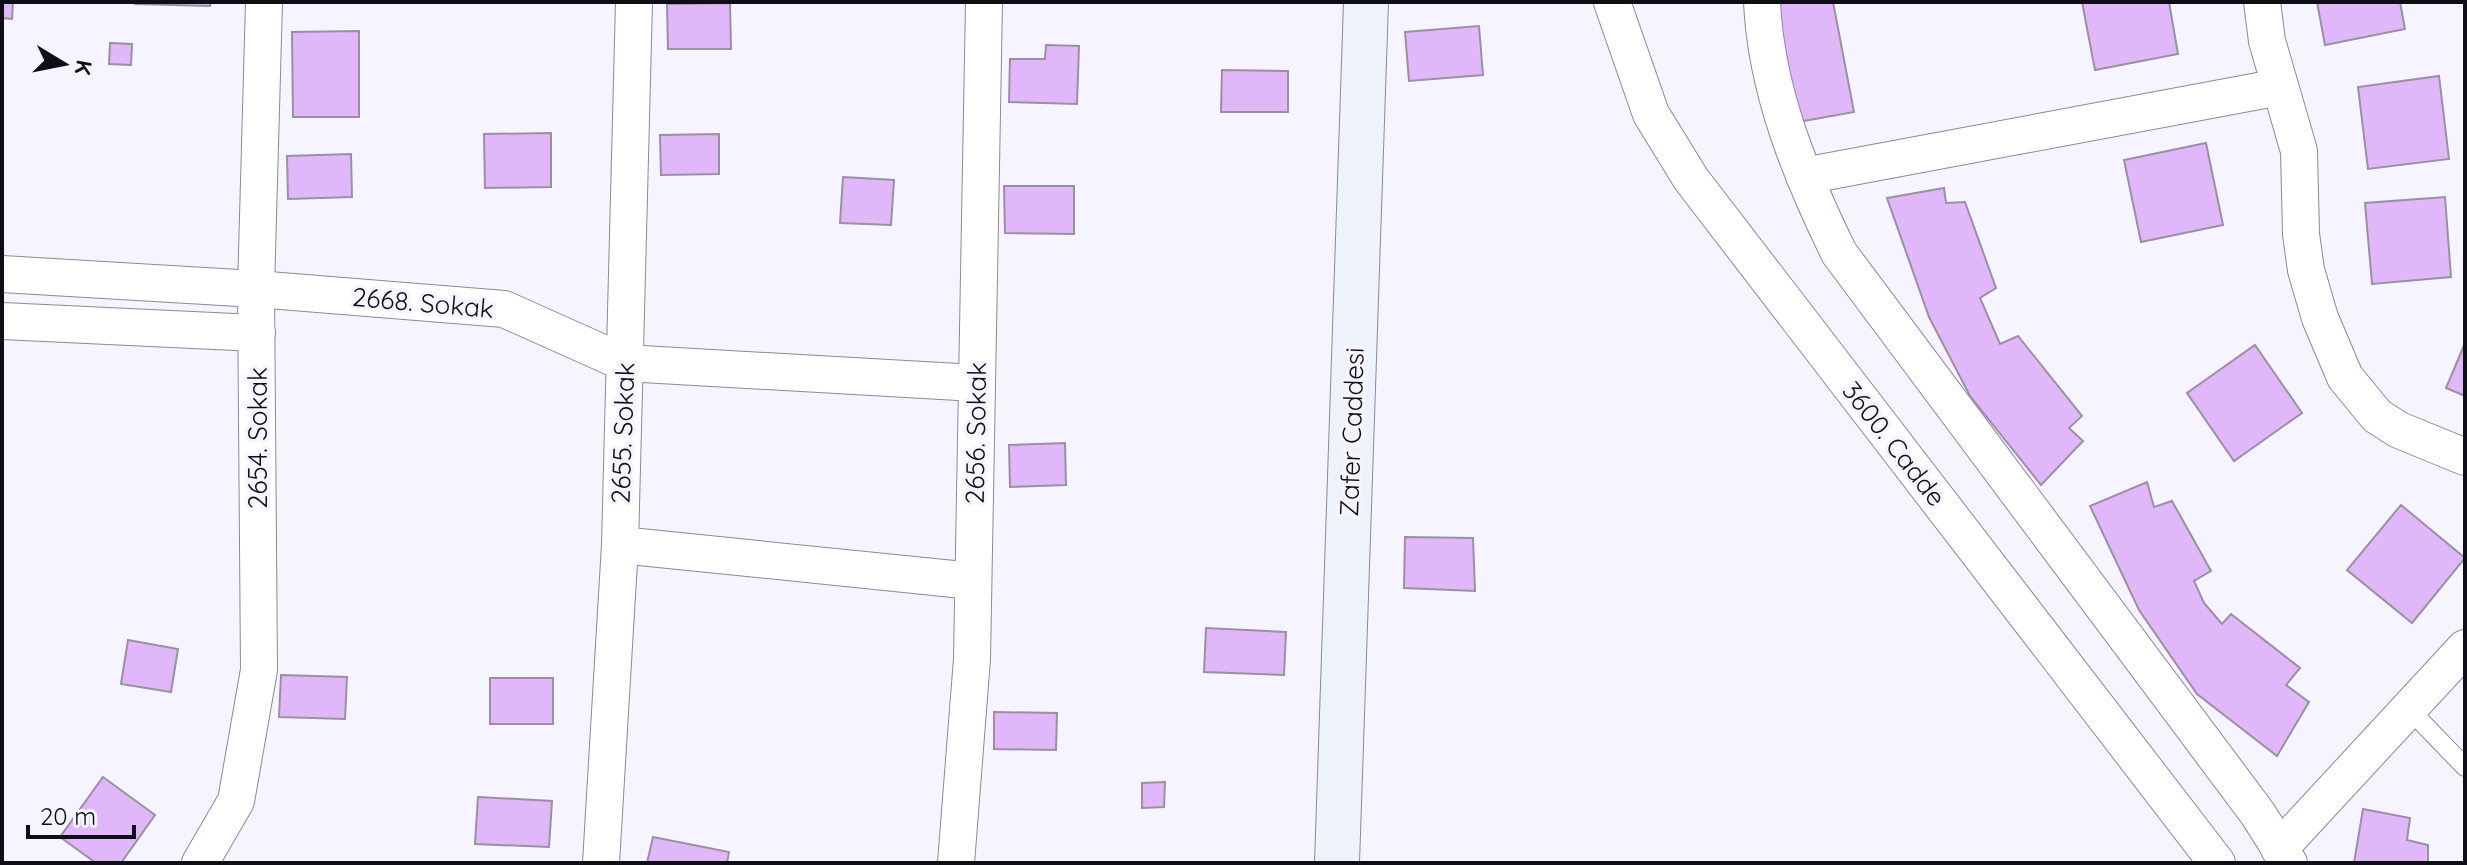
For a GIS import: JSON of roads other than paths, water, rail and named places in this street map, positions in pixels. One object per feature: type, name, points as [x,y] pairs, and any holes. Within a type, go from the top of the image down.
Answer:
[{"type":"main road","name":"Zafer Caddesi","points":[[1337,863],[1366,2]]},
{"type":"street","name":"2654. Sokak","points":[[200,863],[236,801],[259,670],[256,289],[264,2]]},
{"type":"street","name":"2655. Sokak","points":[[601,863],[620,545],[634,2]]},
{"type":"street","name":"2656. Sokak","points":[[956,863],[972,659],[984,2]]},
{"type":"street","name":"3600. Cadde","points":[[1612,2],[1651,114],[1676,159],[2217,863]]},
{"type":"street","points":[[1762,2],[1763,25],[1782,114],[1804,176],[1839,253],[2258,814],[2284,856],[2465,648]]},
{"type":"street","points":[[2262,2],[2280,87],[2299,151],[2301,234],[2306,270],[2320,318],[2345,377],[2377,416],[2399,430],[2465,457]]},
{"type":"street","points":[[1804,176],[2280,87]]},
{"type":"street","name":"2668. Sokak","points":[[2,274],[256,289],[504,309],[625,363],[976,383]]},
{"type":"street","points":[[2,321],[257,333]]},
{"type":"street","points":[[620,545],[973,581]]},
{"type":"lane","points":[[2409,709],[2465,767]]}]
